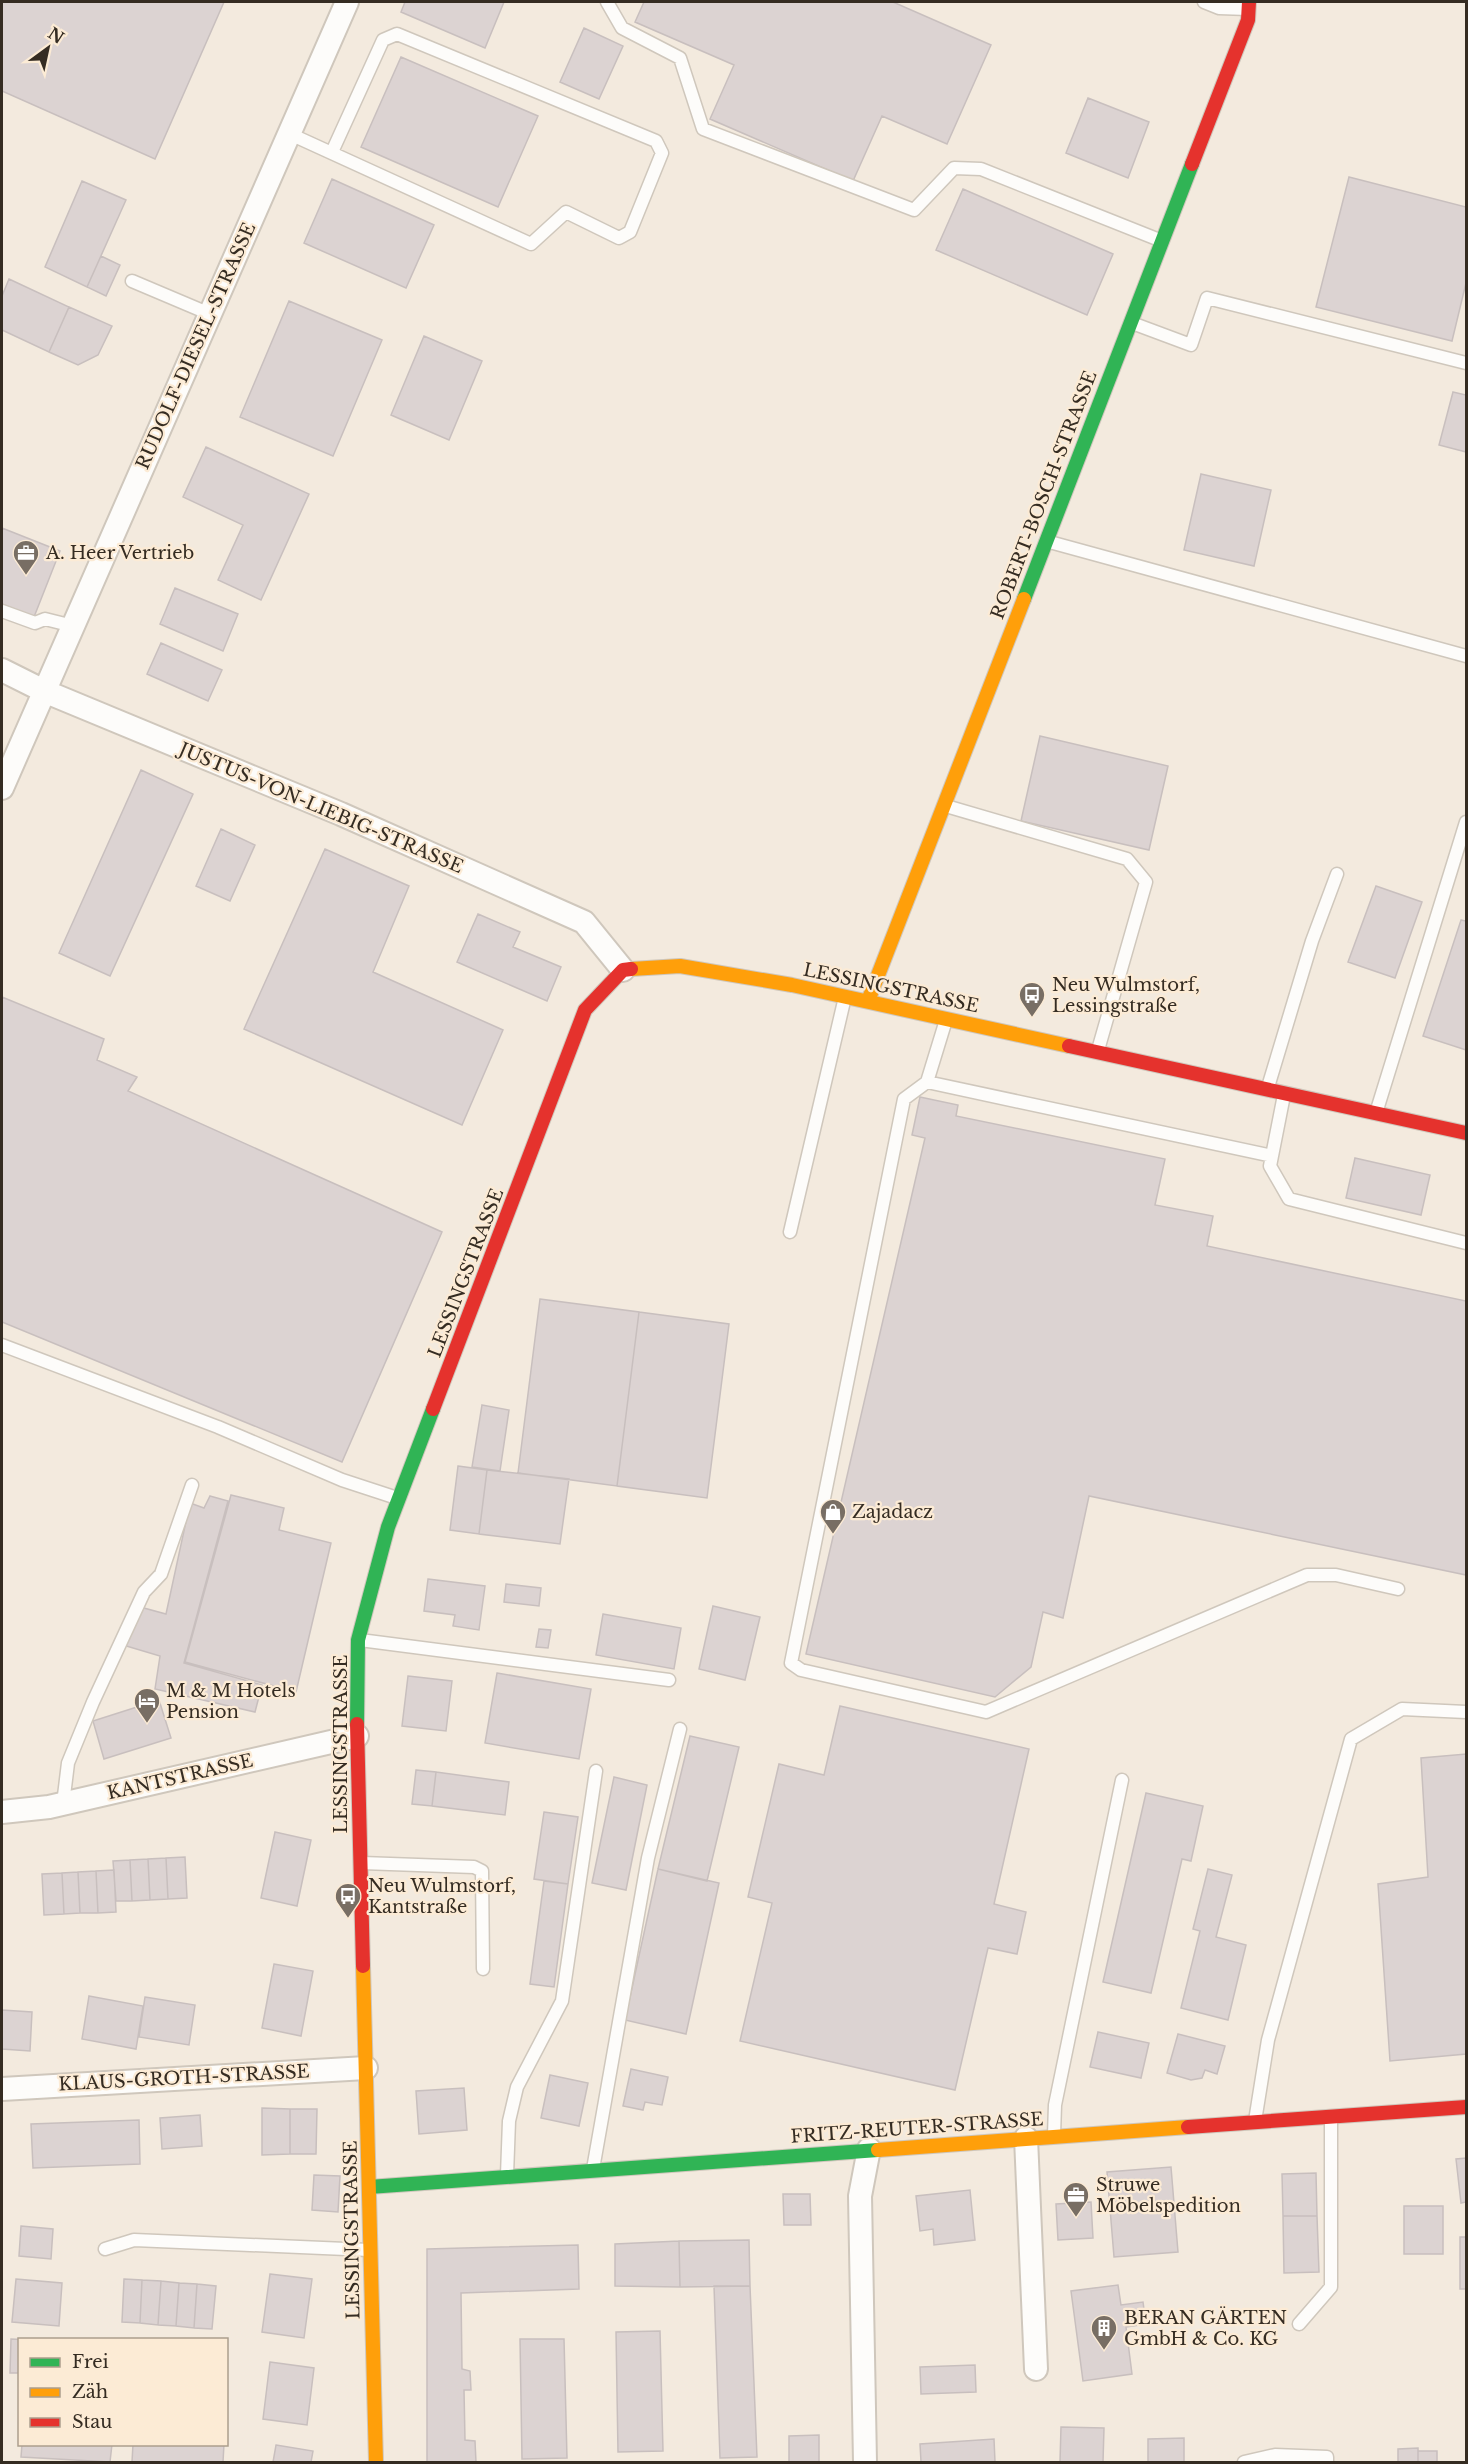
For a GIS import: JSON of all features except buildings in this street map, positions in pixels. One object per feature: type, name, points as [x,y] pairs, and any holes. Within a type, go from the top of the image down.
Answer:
[{"type":"street","name":"RUDOLF-DIESEL-STRASSE","points":[[2,789],[347,2]]},
{"type":"street","name":"ROBERT-BOSCH-STRASSE","points":[[868,1001],[1248,20],[1249,5]]},
{"type":"street","name":"JUSTUS-VON-LIEBIG-STRASSE","points":[[2,670],[45,691],[341,814],[584,922],[623,970]]},
{"type":"street","name":"LESSINGSTRASSE","points":[[376,2463],[357,1736],[358,1640],[388,1527],[585,1010],[623,970],[680,966],[845,996],[1467,1133]]},
{"type":"street","name":"KANTSTRASSE","points":[[2,1812],[63,1804],[357,1736]]},
{"type":"street","name":"KLAUS-GROTH-STRASSE","points":[[2,2089],[366,2068]]},
{"type":"street","name":"FRITZ-REUTER-STRASSE","points":[[369,2187],[1467,2107]]},
{"type":"street","points":[[1026,2138],[1036,2369]]},
{"type":"street","points":[[865,2463],[860,2196],[869,2149]]},
{"type":"lane","points":[[607,2],[622,28],[680,58],[703,129],[914,210],[954,168],[981,169],[1162,242]]},
{"type":"lane","points":[[1204,2],[1219,8],[1249,5]]},
{"type":"lane","points":[[290,134],[531,244],[566,212],[619,238],[630,232],[662,153],[656,141],[397,34],[383,40],[332,152]]},
{"type":"lane","points":[[132,281],[210,314]]},
{"type":"lane","points":[[1130,323],[1191,345],[1207,298],[1466,363]]},
{"type":"lane","points":[[1045,541],[1467,656]]},
{"type":"lane","points":[[2,611],[35,623],[45,619],[73,626]]},
{"type":"lane","points":[[943,806],[1127,858],[1146,882],[1098,1052]]},
{"type":"lane","points":[[1376,1113],[1467,822]]},
{"type":"lane","points":[[1267,1088],[1312,941],[1337,874]]},
{"type":"lane","points":[[790,1232],[845,996]]},
{"type":"lane","points":[[946,1018],[927,1082],[904,1099],[790,1663],[801,1670],[986,1712],[1307,1575],[1336,1575],[1398,1588]]},
{"type":"lane","points":[[927,1082],[1272,1156]]},
{"type":"lane","points":[[1285,1092],[1270,1166],[1289,1199],[1467,1243]]},
{"type":"lane","points":[[2,1345],[228,1431],[342,1480],[399,1499]]},
{"type":"lane","points":[[63,1804],[68,1763],[144,1592],[161,1574],[192,1485]]},
{"type":"lane","points":[[358,1640],[669,1680]]},
{"type":"lane","points":[[1255,2122],[1269,2040],[1351,1739],[1402,1708],[1467,1712]]},
{"type":"lane","points":[[593,2170],[648,1858],[680,1729]]},
{"type":"lane","points":[[507,2177],[509,2121],[517,2087],[562,2001],[596,1771]]},
{"type":"lane","points":[[1054,2136],[1055,2105],[1122,1780]]},
{"type":"lane","points":[[360,1863],[474,1867],[482,1871],[483,1969]]},
{"type":"lane","points":[[1299,2324],[1330,2288],[1331,2117]]},
{"type":"lane","points":[[105,2249],[134,2240],[371,2250]]},
{"type":"lane","points":[[1244,2463],[1275,2455],[1327,2457],[1327,2463]]},
{"type":"traffic: fast","points":[[1024,599],[1192,164]]},
{"type":"traffic: fast","points":[[357,1724],[358,1640],[388,1527],[433,1409]]},
{"type":"traffic: fast","points":[[369,2187],[878,2150]]},
{"type":"traffic: slow","points":[[868,1001],[1024,599]]},
{"type":"traffic: slow","points":[[631,969],[680,966],[792,985],[1069,1046]]},
{"type":"traffic: slow","points":[[363,1966],[376,2462]]},
{"type":"traffic: slow","points":[[878,2150],[1188,2127]]},
{"type":"traffic: jam","points":[[1192,164],[1248,20],[1249,2]]},
{"type":"traffic: jam","points":[[433,1409],[585,1010],[623,970],[631,969]]},
{"type":"traffic: jam","points":[[1069,1046],[1466,1133]]},
{"type":"traffic: jam","points":[[357,1724],[363,1966]]},
{"type":"traffic: jam","points":[[1188,2127],[1466,2107]]},
{"type":"place","name":"A. Heer Vertrieb","points":[[26,576]]},
{"type":"place","name":"Neu Wulmstorf, Lessingstraße","points":[[1032,1018]]},
{"type":"place","name":"Zajadacz","points":[[833,1535]]},
{"type":"place","name":"M & M Hotels Pension","points":[[147,1724]]},
{"type":"place","name":"Neu Wulmstorf, Kantstraße","points":[[348,1919]]},
{"type":"place","name":"Struwe Möbelspedition","points":[[1076,2218]]},
{"type":"place","name":"BERAN GÄRTEN GmbH & Co. KG","points":[[1104,2351]]}]
